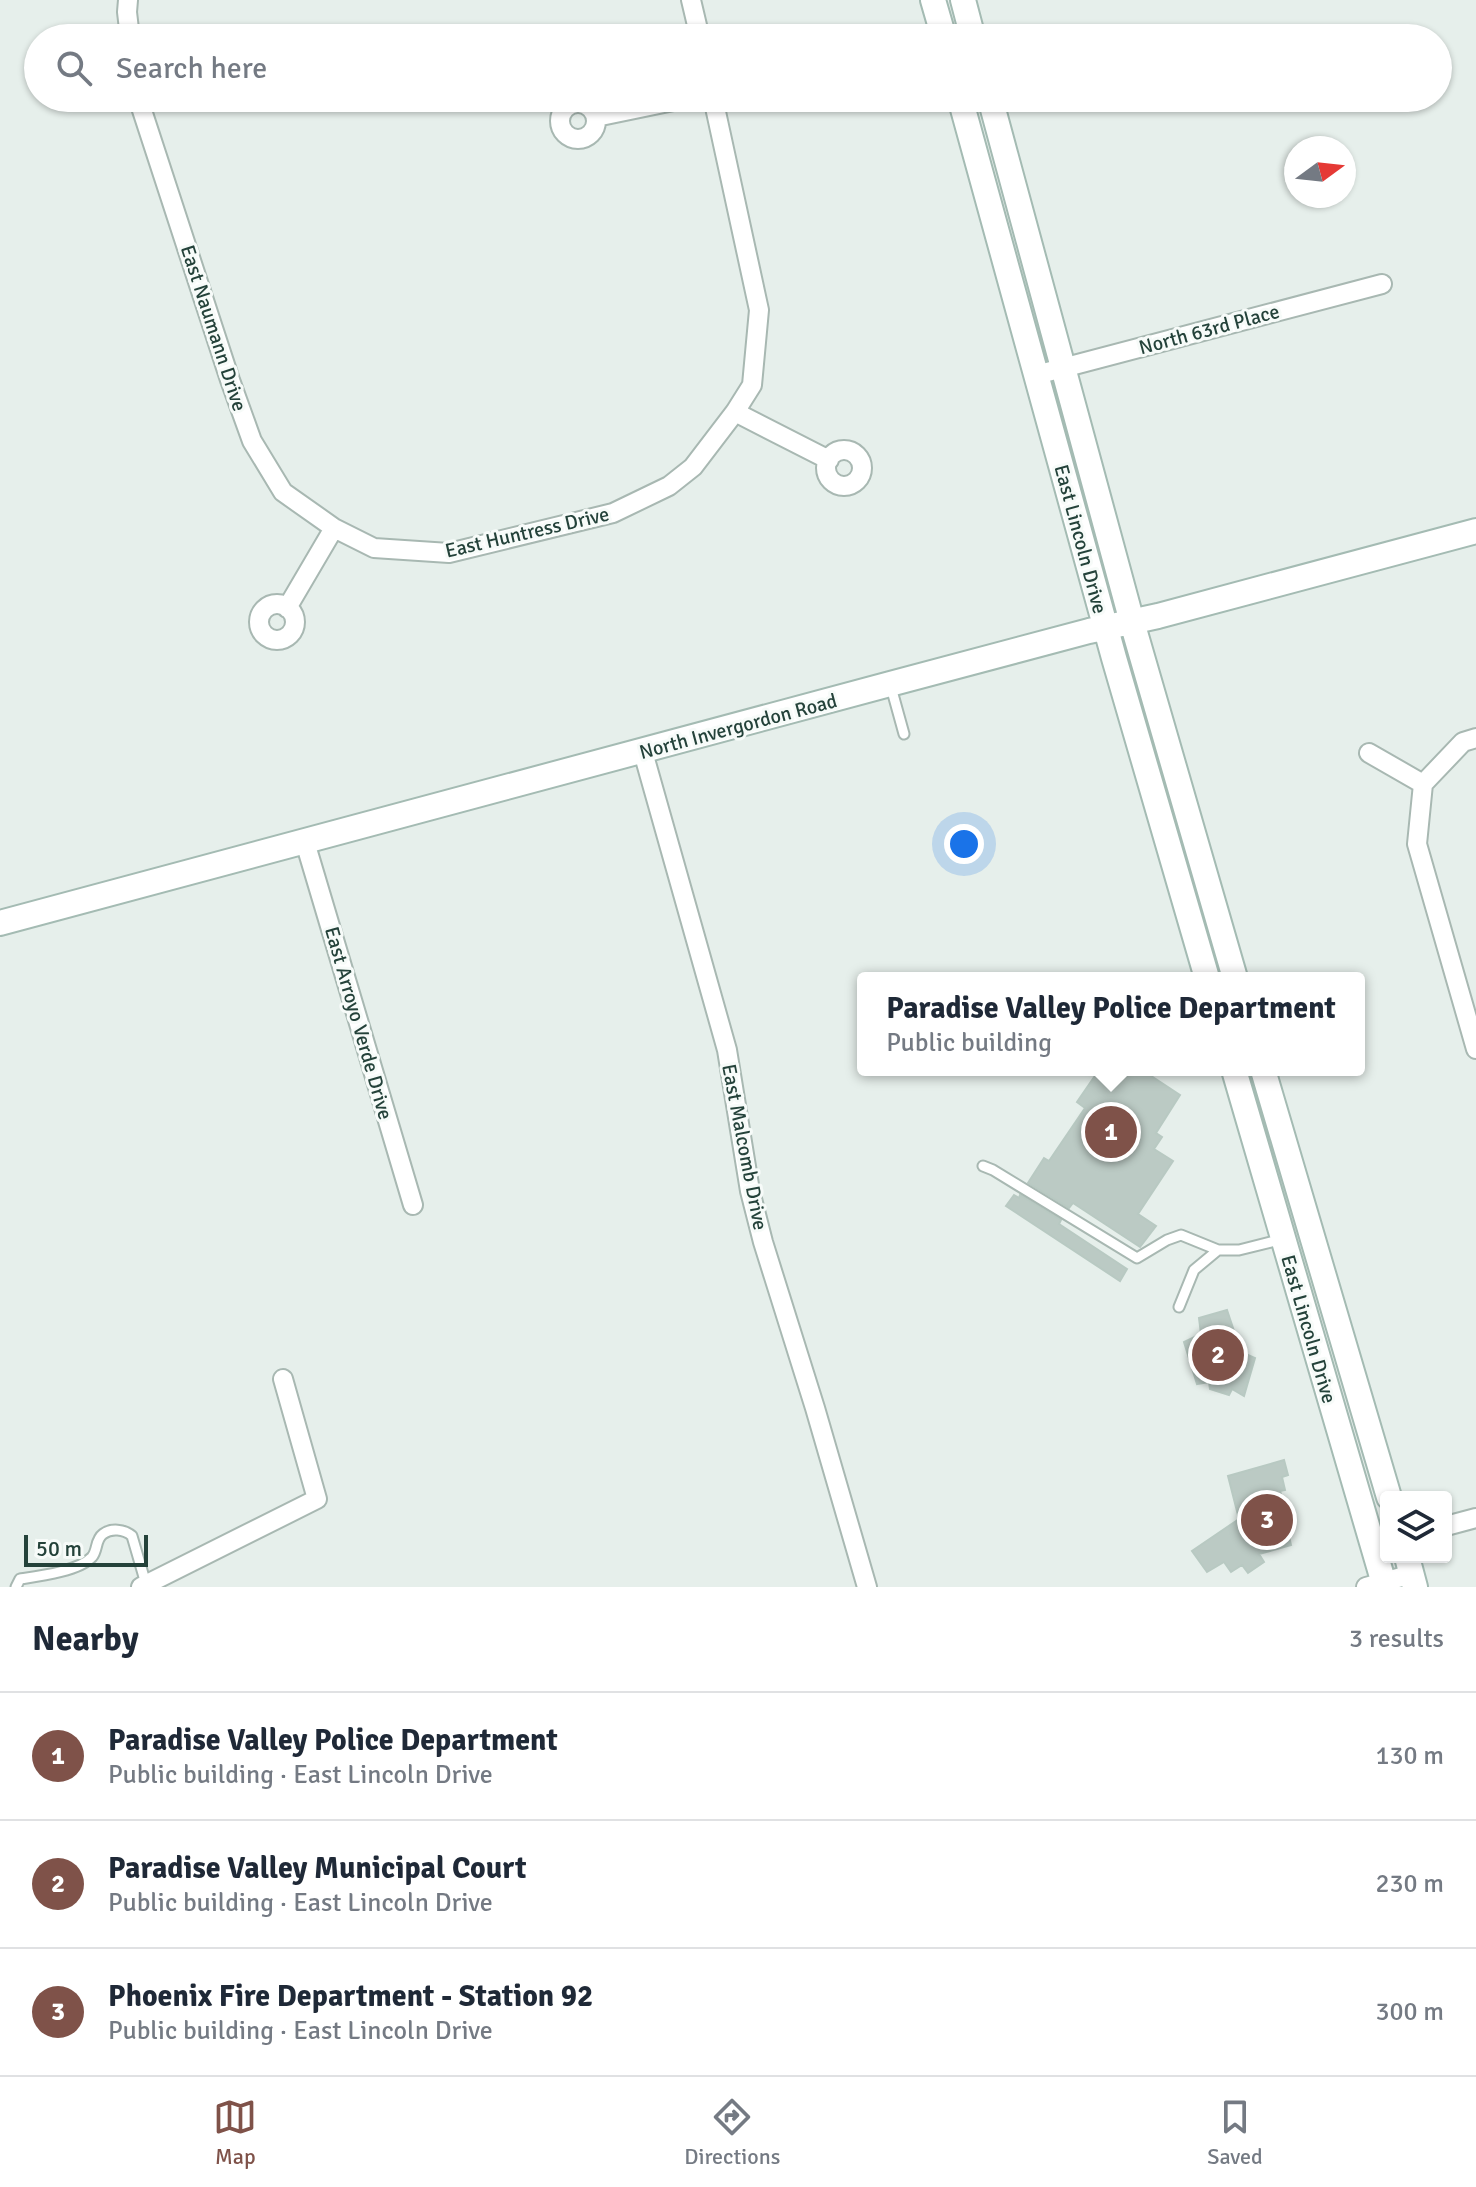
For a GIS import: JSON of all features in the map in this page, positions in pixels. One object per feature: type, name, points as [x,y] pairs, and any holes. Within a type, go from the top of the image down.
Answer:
[{"type":"main road","points":[[933,0],[940,24]]},
{"type":"main road","points":[[963,0],[969,24]]},
{"type":"main road","name":"East Lincoln Drive","points":[[964,112],[1106,628],[1205,972]]},
{"type":"main road","name":"East Lincoln Drive","points":[[994,112],[1132,622],[1233,972]]},
{"type":"main road","name":"North Invergordon Road","points":[[0,923],[890,684],[1476,531]]},
{"type":"main road","points":[[1186,907],[1212,899]]},
{"type":"main road","name":"East Lincoln Drive","points":[[1236,1076],[1329,1395],[1379,1544],[1378,1585]]},
{"type":"main road","name":"East Lincoln Drive","points":[[1265,1076],[1387,1491]]},
{"type":"main road","points":[[1283,1239],[1310,1230]]},
{"type":"main road","points":[[1329,1395],[1357,1387]]},
{"type":"street","points":[[128,0],[128,24]]},
{"type":"street","points":[[691,0],[697,24]]},
{"type":"street","name":"East Naumann Drive","points":[[143,112],[252,441],[283,492],[334,528]]},
{"type":"street","points":[[596,117],[620,112]]},
{"type":"street","name":"East Huntress Drive","points":[[334,528],[374,548],[449,553],[613,513],[669,486],[693,467],[752,385],[759,310],[716,112]]},
{"type":"street","name":"North 63rd Place","points":[[1036,375],[1382,284]]},
{"type":"street","points":[[735,412],[829,460]]},
{"type":"street","points":[[287,608],[334,528]]},
{"type":"street","points":[[1476,738],[1463,742],[1423,784],[1417,844],[1476,1048]]},
{"type":"street","name":"East Malcomb Drive","points":[[643,752],[727,1050],[750,1191],[763,1242],[867,1587]]},
{"type":"street","points":[[1369,753],[1423,784]]},
{"type":"street","name":"East Arroyo Verde Drive","points":[[305,842],[413,1205]]},
{"type":"street","points":[[149,1585],[317,1499],[283,1379]]},
{"type":"street","points":[[1452,1524],[1476,1518]]},
{"type":"street","points":[[1378,1585],[1411,1573]]},
{"type":"lane","points":[[890,684],[904,734]]},
{"type":"lane","points":[[983,1166],[1137,1258],[1181,1235],[1218,1250],[1239,1250],[1283,1239]]},
{"type":"lane","points":[[1179,1307],[1194,1270],[1218,1250]]},
{"type":"lane","points":[[16,1587],[20,1579],[62,1571],[90,1559],[96,1553],[97,1542],[103,1534],[116,1530],[132,1536],[149,1585]]},
{"type":"building","points":[[1095,1076],[1151,1076],[1180,1095],[1156,1133],[1162,1137],[1154,1149],[1173,1161],[1138,1214],[1156,1226],[1140,1247],[1073,1203],[1069,1208],[1028,1183],[1044,1158],[1049,1161],[1085,1108],[1077,1102]]},
{"type":"building","points":[[1014,1195],[1019,1198],[1020,1195],[1061,1220],[1059,1224],[1127,1269],[1120,1281],[1006,1206]]},
{"type":"building","points":[[1227,1310],[1241,1352],[1255,1358],[1244,1396],[1232,1389],[1229,1395],[1210,1389],[1209,1382],[1197,1384],[1184,1342],[1201,1334],[1199,1318]]},
{"type":"building","points":[[1284,1460],[1288,1475],[1282,1477],[1285,1490],[1280,1491],[1292,1532],[1288,1532],[1291,1545],[1259,1554],[1264,1562],[1248,1573],[1242,1565],[1231,1572],[1224,1562],[1207,1572],[1192,1551],[1239,1519],[1228,1476]]},
{"type":"place","name":"Paradise Valley Police Department","points":[[1111,1132]]},
{"type":"place","name":"Paradise Valley Municipal Court","points":[[1218,1355]]},
{"type":"place","name":"Phoenix Fire Department - Station 92","points":[[1267,1520]]}]
